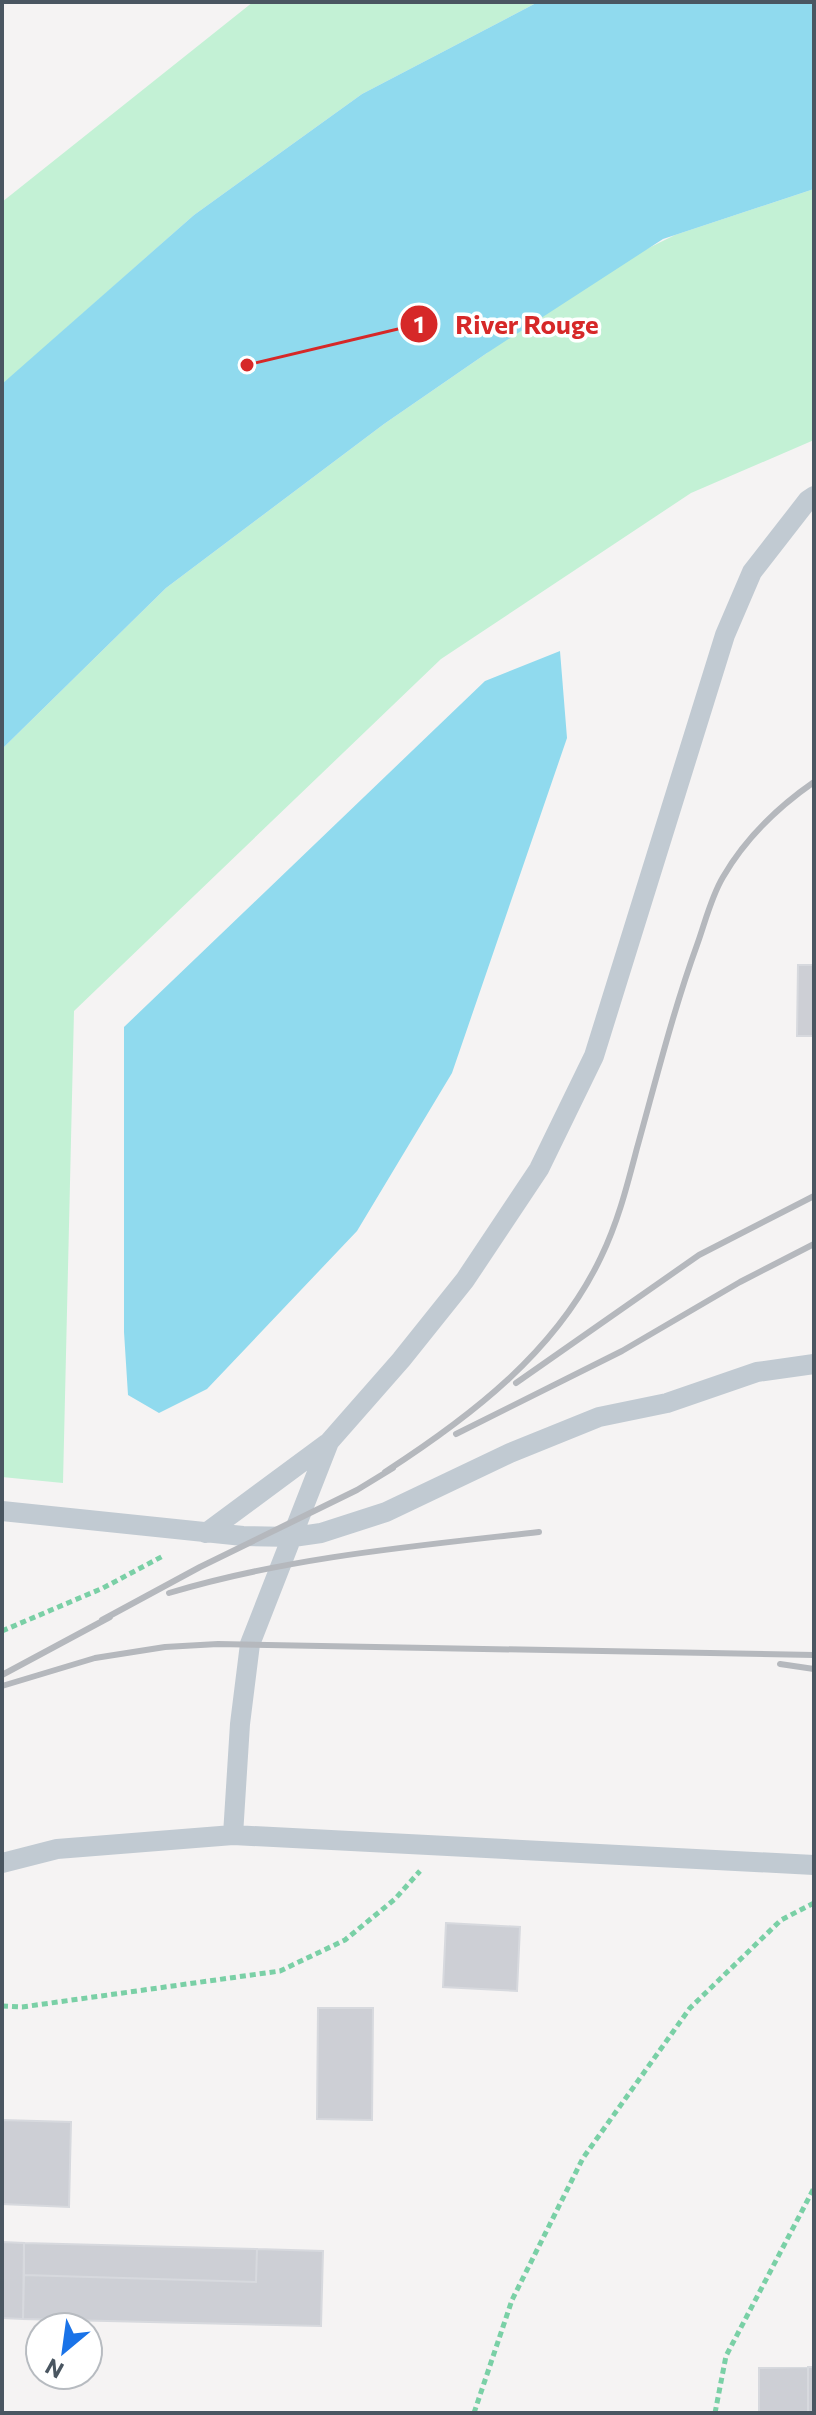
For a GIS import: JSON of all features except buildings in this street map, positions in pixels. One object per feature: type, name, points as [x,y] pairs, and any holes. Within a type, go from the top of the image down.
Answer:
[{"type":"lane","points":[[206,1533],[329,1442],[401,1360],[465,1280],[539,1169],[594,1056],[725,635],[752,572],[814,496]]},
{"type":"lane","points":[[2,1511],[206,1533],[293,1537],[321,1533],[386,1512],[510,1453],[599,1417],[667,1403],[757,1372],[814,1364]]},
{"type":"lane","points":[[233,1835],[240,1724],[250,1644],[329,1442]]},
{"type":"lane","points":[[2,1863],[57,1849],[233,1835],[814,1865]]},
{"type":"path","points":[[2,1631],[103,1588],[206,1533]]},
{"type":"path","points":[[2,2006],[22,2007],[280,1971],[345,1940],[395,1899],[440,1847]]},
{"type":"path","points":[[474,2413],[512,2300],[583,2158],[690,2008],[781,1920],[814,1903]]},
{"type":"path","points":[[715,2413],[726,2356],[814,2188]]},
{"type":"green space","points":[[253,2],[538,2],[362,94],[194,215],[2,385],[2,202]]},
{"type":"green space","points":[[814,189],[814,440],[691,493],[441,659],[74,1011],[63,1483],[2,1477],[2,749],[166,588],[384,424],[487,353],[535,304],[675,235]]},
{"type":"water","points":[[538,2],[814,2],[814,189],[663,239],[384,424],[166,588],[2,749],[2,384],[194,215],[362,94]]},
{"type":"water","points":[[560,651],[567,738],[452,1073],[357,1231],[207,1389],[159,1413],[128,1395],[124,1332],[124,1027],[485,681]]},
{"type":"railway","points":[[385,1472],[448,1429],[508,1380],[560,1323],[582,1291],[601,1257],[617,1217],[672,1020],[715,893],[752,837],[775,813],[814,782]]},
{"type":"railway","points":[[516,1383],[699,1255],[814,1196]]},
{"type":"railway","points":[[456,1434],[622,1351],[740,1282],[814,1244]]},
{"type":"railway","points":[[102,1620],[200,1567],[357,1490],[393,1468]]},
{"type":"railway","points":[[169,1593],[306,1562],[539,1532]]},
{"type":"railway","points":[[2,1675],[110,1617]]},
{"type":"railway","points":[[2,1686],[95,1658],[165,1647],[218,1644],[814,1655]]},
{"type":"railway","points":[[780,1664],[814,1669]]},
{"type":"place","name":"River Rouge","points":[[247,365]]}]
